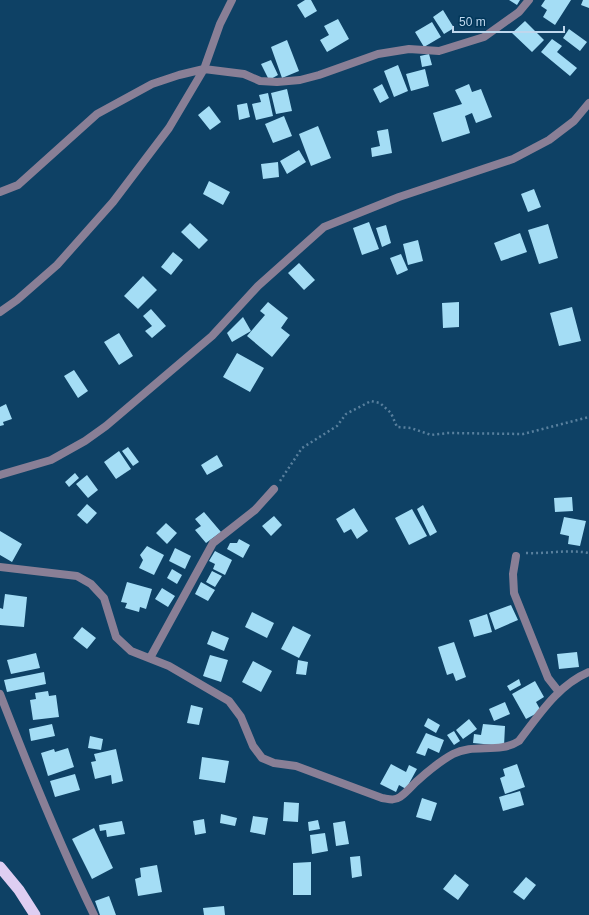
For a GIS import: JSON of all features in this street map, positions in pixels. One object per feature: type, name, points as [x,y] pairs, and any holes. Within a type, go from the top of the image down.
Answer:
[{"type":"highway","points":[[0,867],[19,890],[35,915]]},
{"type":"street","points":[[0,312],[17,300],[57,265],[113,202],[169,128],[204,69],[220,24],[232,0]]},
{"type":"street","points":[[0,192],[18,185],[85,123],[97,114],[152,84],[179,74],[204,69],[244,74],[260,81],[277,82],[300,80],[320,75],[378,54],[409,49],[439,51],[484,37],[519,12],[529,0]]},
{"type":"street","points":[[0,475],[51,460],[85,441],[106,426],[212,336],[258,286],[324,227],[399,197],[513,159],[549,140],[574,121],[589,103]]},
{"type":"street","points":[[150,658],[213,543],[255,510],[274,489]]},
{"type":"street","points":[[516,556],[513,574],[514,593],[548,678],[559,692]]},
{"type":"street","points":[[0,567],[77,576],[91,584],[104,598],[116,636],[131,651],[169,666],[229,701],[241,718],[253,746],[262,758],[274,763],[296,766],[382,798],[392,800],[400,797],[419,780],[453,754],[465,749],[506,747],[513,745],[519,741],[559,692],[576,678],[589,672]]},
{"type":"street","points":[[0,694],[24,756],[94,915]]},
{"type":"path","points":[[274,489],[302,448],[337,426],[346,414],[371,401],[380,403],[391,413],[397,427],[411,428],[431,435],[448,433],[523,434],[589,417]]},
{"type":"path","points":[[516,556],[524,553],[563,550],[589,553]]},
{"type":"building","points":[[305,0],[311,0],[317,11],[305,18],[297,5]]},
{"type":"building","points":[[509,0],[520,0],[517,5]]},
{"type":"building","points":[[545,0],[571,0],[555,25],[543,17],[547,10],[541,6]]},
{"type":"building","points":[[583,0],[589,0],[589,8],[581,5]]},
{"type":"building","points":[[443,10],[454,28],[444,34],[433,17]]},
{"type":"building","points":[[338,19],[349,39],[327,52],[320,40],[329,35],[324,26]]},
{"type":"building","points":[[525,21],[544,40],[532,52],[512,33]]},
{"type":"building","points":[[432,22],[441,37],[424,47],[415,32]]},
{"type":"building","points":[[569,29],[587,42],[580,51],[563,38]]},
{"type":"building","points":[[552,39],[562,46],[557,52],[577,68],[570,76],[541,52]]},
{"type":"building","points":[[287,40],[299,71],[282,78],[271,47]]},
{"type":"building","points":[[429,54],[432,65],[422,67],[420,56]]},
{"type":"building","points":[[271,60],[278,75],[269,80],[261,64]]},
{"type":"building","points":[[398,65],[408,91],[394,97],[384,71]]},
{"type":"building","points":[[425,69],[429,86],[411,91],[406,74]]},
{"type":"building","points":[[382,84],[389,98],[380,103],[373,89]]},
{"type":"building","points":[[469,84],[472,92],[481,89],[492,117],[476,123],[472,113],[465,116],[470,133],[442,142],[433,113],[462,104],[455,90]]},
{"type":"building","points":[[287,89],[292,111],[276,114],[271,93]]},
{"type":"building","points":[[268,93],[273,116],[256,120],[252,104],[261,102],[259,95]]},
{"type":"building","points":[[247,103],[250,117],[239,120],[237,105]]},
{"type":"building","points":[[209,106],[221,122],[210,130],[198,115]]},
{"type":"building","points":[[284,116],[292,136],[273,143],[265,124]]},
{"type":"building","points":[[318,126],[331,158],[311,166],[299,134]]},
{"type":"building","points":[[388,129],[392,153],[372,157],[371,148],[380,146],[377,131]]},
{"type":"building","points":[[299,150],[306,162],[287,174],[280,161]]},
{"type":"building","points":[[278,162],[279,177],[263,179],[261,164]]},
{"type":"building","points":[[209,181],[230,192],[223,205],[203,194]]},
{"type":"building","points":[[534,189],[541,207],[528,212],[521,194]]},
{"type":"building","points":[[369,222],[379,249],[362,255],[353,228]]},
{"type":"building","points":[[190,223],[208,240],[199,249],[181,232]]},
{"type":"building","points":[[548,224],[558,258],[539,264],[528,230]]},
{"type":"building","points":[[386,225],[391,243],[382,247],[376,228]]},
{"type":"building","points":[[520,233],[527,252],[501,261],[494,243]]},
{"type":"building","points":[[418,240],[423,261],[408,265],[403,244]]},
{"type":"building","points":[[173,252],[183,260],[171,275],[161,267]]},
{"type":"building","points":[[401,254],[408,270],[397,275],[390,258]]},
{"type":"building","points":[[299,263],[315,280],[304,290],[288,273]]},
{"type":"building","points":[[143,276],[157,290],[138,309],[124,296]]},
{"type":"building","points":[[268,302],[288,318],[281,328],[290,335],[272,357],[247,336],[265,315],[260,311]]},
{"type":"building","points":[[459,302],[459,327],[443,328],[442,303]]},
{"type":"building","points":[[572,307],[581,341],[559,346],[550,313]]},
{"type":"building","points":[[151,309],[166,326],[152,338],[145,331],[152,326],[143,316]]},
{"type":"building","points":[[243,317],[251,331],[232,342],[227,333]]},
{"type":"building","points":[[119,333],[133,356],[119,365],[104,342]]},
{"type":"building","points":[[237,353],[264,368],[250,392],[223,377]]},
{"type":"building","points":[[74,370],[88,391],[78,398],[64,376]]},
{"type":"building","points":[[6,404],[12,419],[3,422],[4,425],[0,426],[0,407]]},
{"type":"building","points":[[128,447],[139,462],[133,466],[122,451]]},
{"type":"building","points":[[119,451],[131,469],[116,479],[104,462]]},
{"type":"building","points":[[217,455],[223,466],[207,475],[201,465]]},
{"type":"building","points":[[75,473],[79,478],[69,487],[65,482]]},
{"type":"building","points":[[87,475],[98,490],[88,498],[76,484]]},
{"type":"building","points":[[572,497],[573,511],[555,512],[554,498]]},
{"type":"building","points":[[87,504],[97,513],[87,524],[77,515]]},
{"type":"building","points":[[423,505],[437,532],[430,536],[417,509]]},
{"type":"building","points":[[354,508],[368,531],[357,539],[351,529],[344,533],[336,519]]},
{"type":"building","points":[[412,509],[427,536],[409,545],[395,518]]},
{"type":"building","points":[[204,512],[221,532],[206,543],[195,530],[201,526],[195,519]]},
{"type":"building","points":[[274,516],[282,525],[271,536],[262,526]]},
{"type":"building","points":[[564,517],[586,521],[580,546],[568,544],[569,536],[560,534]]},
{"type":"building","points":[[166,523],[177,533],[167,544],[156,533]]},
{"type":"building","points":[[0,531],[22,544],[12,562],[0,555]]},
{"type":"building","points":[[239,539],[250,545],[243,558],[227,549],[230,543],[237,543]]},
{"type":"building","points":[[147,546],[164,555],[154,575],[139,568],[143,560],[140,555]]},
{"type":"building","points":[[175,548],[191,556],[185,569],[169,561]]},
{"type":"building","points":[[215,551],[232,560],[225,575],[213,569],[215,564],[209,561]]},
{"type":"building","points":[[172,569],[182,575],[177,584],[167,578]]},
{"type":"building","points":[[212,571],[222,576],[215,587],[206,582]]},
{"type":"building","points":[[127,582],[152,589],[146,609],[140,607],[139,612],[125,608],[127,603],[121,602]]},
{"type":"building","points":[[201,582],[215,590],[208,601],[195,594]]},
{"type":"building","points":[[162,588],[175,596],[168,607],[155,599]]},
{"type":"building","points":[[5,594],[27,597],[24,627],[0,625],[0,608],[3,609]]},
{"type":"building","points":[[511,605],[518,620],[495,630],[489,613]]},
{"type":"building","points":[[252,612],[274,623],[267,638],[245,627]]},
{"type":"building","points":[[487,614],[492,632],[474,637],[469,620]]},
{"type":"building","points":[[293,626],[311,635],[299,658],[281,649]]},
{"type":"building","points":[[82,627],[96,638],[87,649],[73,638]]},
{"type":"building","points":[[212,631],[229,638],[224,651],[207,644]]},
{"type":"building","points":[[454,642],[466,677],[456,681],[453,673],[447,675],[438,647]]},
{"type":"building","points":[[577,652],[579,667],[559,669],[557,654]]},
{"type":"building","points":[[36,653],[40,668],[11,674],[7,660]]},
{"type":"building","points":[[210,655],[228,660],[221,682],[203,676]]},
{"type":"building","points":[[298,660],[308,662],[306,675],[296,674]]},
{"type":"building","points":[[253,661],[272,671],[261,692],[242,682]]},
{"type":"building","points":[[44,672],[46,684],[7,692],[4,680]]},
{"type":"building","points":[[519,679],[521,685],[510,691],[507,686]]},
{"type":"building","points":[[535,681],[544,697],[536,702],[541,711],[526,719],[512,694]]},
{"type":"building","points":[[48,691],[49,696],[56,695],[59,717],[33,720],[30,700],[36,699],[35,693]]},
{"type":"building","points":[[505,702],[510,714],[494,721],[489,709]]},
{"type":"building","points":[[191,705],[203,708],[199,725],[187,723]]},
{"type":"building","points":[[428,718],[440,725],[436,733],[424,726]]},
{"type":"building","points":[[469,719],[477,729],[463,739],[456,730]]},
{"type":"building","points":[[52,724],[55,736],[31,741],[29,729]]},
{"type":"building","points":[[483,724],[505,726],[504,746],[473,743],[474,734],[481,735]]},
{"type":"building","points":[[454,731],[460,741],[454,745],[447,735]]},
{"type":"building","points":[[426,733],[444,740],[439,753],[428,748],[425,756],[416,753]]},
{"type":"building","points":[[90,736],[103,739],[101,750],[88,748]]},
{"type":"building","points":[[68,748],[74,767],[48,776],[41,753],[54,749],[55,752]]},
{"type":"building","points":[[116,749],[123,781],[112,784],[111,775],[95,779],[91,762],[96,761],[94,754]]},
{"type":"building","points":[[202,757],[229,761],[225,783],[199,779]]},
{"type":"building","points":[[391,764],[406,772],[409,765],[417,769],[406,789],[399,785],[396,792],[380,784]]},
{"type":"building","points":[[517,764],[525,787],[505,794],[500,778],[505,776],[503,769]]},
{"type":"building","points":[[75,774],[80,790],[55,797],[50,781]]},
{"type":"building","points":[[520,791],[524,805],[503,811],[499,797]]},
{"type":"building","points":[[422,798],[437,803],[431,821],[416,817]]},
{"type":"building","points":[[284,802],[299,803],[298,822],[283,821]]},
{"type":"building","points":[[221,814],[237,818],[235,826],[220,823]]},
{"type":"building","points":[[253,816],[268,818],[265,835],[250,832]]},
{"type":"building","points":[[204,819],[206,833],[195,835],[193,821]]},
{"type":"building","points":[[318,820],[320,829],[309,831],[308,822]]},
{"type":"building","points":[[122,821],[125,834],[107,837],[106,830],[100,831],[99,825]]},
{"type":"building","points":[[345,821],[349,844],[336,846],[333,823]]},
{"type":"building","points":[[94,828],[113,868],[92,879],[72,839]]},
{"type":"building","points":[[325,833],[328,851],[312,854],[310,835]]},
{"type":"building","points":[[360,856],[362,876],[352,878],[350,857]]},
{"type":"building","points":[[311,862],[311,895],[293,895],[293,863]]},
{"type":"building","points":[[157,865],[162,892],[138,896],[135,879],[141,877],[140,868]]},
{"type":"building","points":[[455,874],[469,885],[458,900],[443,889]]},
{"type":"building","points":[[526,877],[536,885],[524,900],[513,892]]},
{"type":"building","points":[[109,896],[116,915],[100,915],[95,901]]},
{"type":"building","points":[[224,906],[225,915],[204,915],[203,908]]}]
